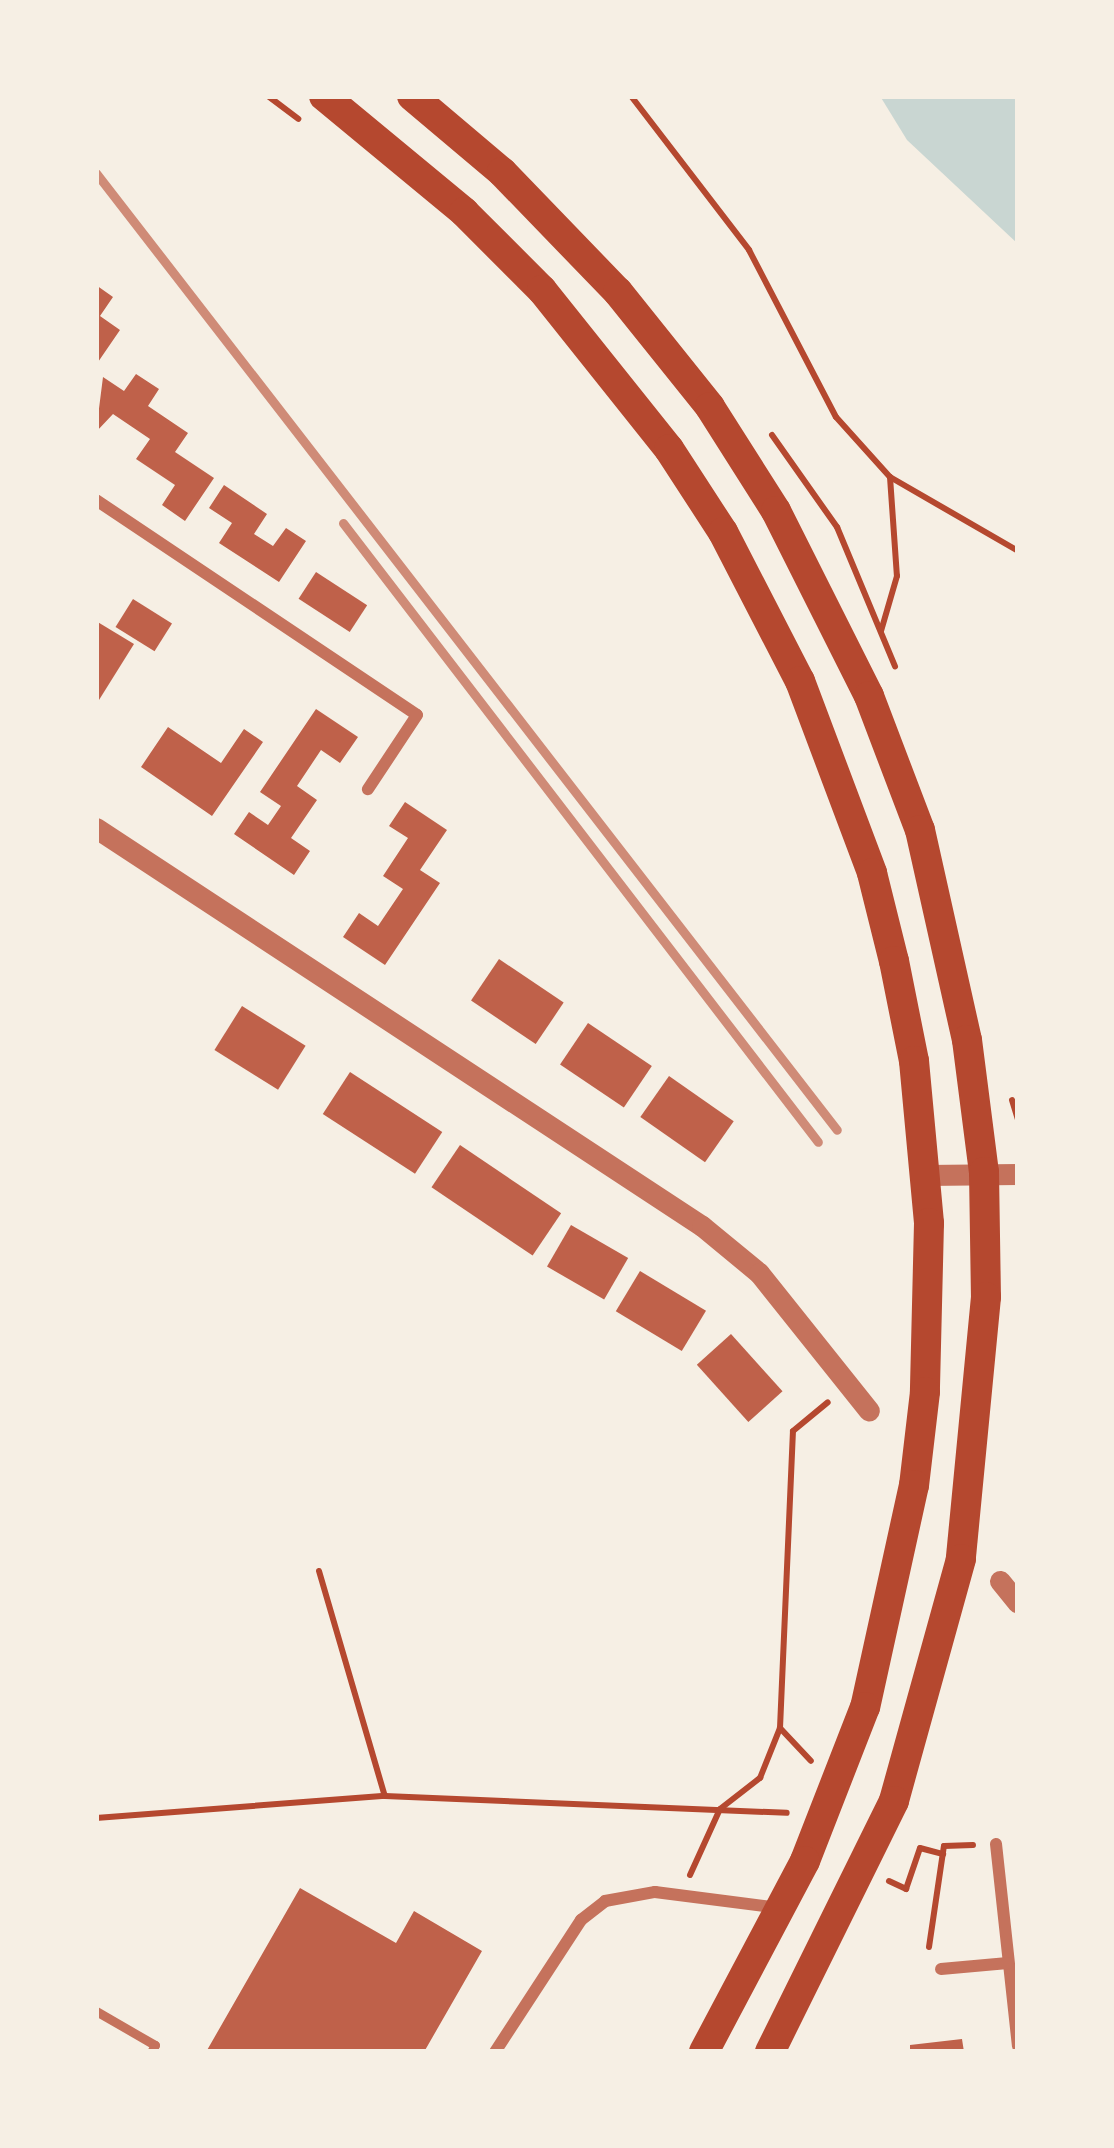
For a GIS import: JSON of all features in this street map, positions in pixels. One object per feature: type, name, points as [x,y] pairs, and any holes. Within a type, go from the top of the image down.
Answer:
[{"type":"main road","points":[[325,96],[464,212],[542,290],[655,430],[723,532],[800,681],[872,873],[914,1061],[926,1175],[929,1316],[914,1486],[865,1707],[782,1908],[704,2052]]},
{"type":"main road","points":[[412,96],[502,172],[618,292],[710,407],[812,573],[920,830],[968,1040],[984,1172],[981,1400],[943,1637],[878,1840],[770,2052]]},
{"type":"street","points":[[96,500],[417,715],[368,789]]},
{"type":"street","points":[[96,828],[702,1226],[771,1286],[869,1411]]},
{"type":"street","points":[[926,1175],[1018,1174]]},
{"type":"street","points":[[1000,1581],[1018,1603]]},
{"type":"street","points":[[996,1844],[1018,2046]]},
{"type":"street","points":[[495,2052],[581,1919],[631,1894],[681,1894],[782,1908]]},
{"type":"street","points":[[941,1969],[1008,1963]]},
{"type":"lane","points":[[96,2011],[155,2045],[152,2052]]},
{"type":"path","points":[[268,96],[303,123]]},
{"type":"path","points":[[631,96],[748,250],[836,417],[890,476],[1018,551]]},
{"type":"path","points":[[881,632],[897,576],[890,476]]},
{"type":"path","points":[[681,1894],[719,1809],[760,1778],[780,1728],[793,1431],[801,1420]]},
{"type":"path","points":[[319,1571],[385,1796]]},
{"type":"path","points":[[1018,1745],[1018,1816]]},
{"type":"path","points":[[96,1818],[385,1796],[719,1809]]},
{"type":"path","points":[[941,1969],[929,1970],[928,1951],[944,1846],[996,1844]]},
{"type":"path","points":[[889,1882],[906,1889],[920,1848],[943,1853]]},
{"type":"shaded area","points":[[880,96],[1018,96],[1018,244],[907,140]]},
{"type":"building","points":[[96,285],[113,297],[100,316],[120,330],[96,365]]},
{"type":"building","points":[[136,374],[159,389],[148,406],[188,433],[175,452],[214,478],[185,521],[162,505],[175,485],[136,459],[150,439],[113,414],[96,432],[103,377],[124,391]]},
{"type":"building","points":[[224,485],[267,514],[254,534],[273,546],[286,528],[306,541],[279,582],[219,543],[232,523],[209,508]]},
{"type":"building","points":[[316,572],[367,605],[350,632],[299,599]]},
{"type":"building","points":[[133,599],[172,623],[155,651],[116,627]]},
{"type":"building","points":[[96,621],[134,644],[99,700],[96,697]]},
{"type":"building","points":[[316,709],[358,737],[340,763],[321,750],[297,786],[317,800],[291,838],[310,851],[294,875],[234,834],[249,812],[268,825],[281,806],[260,792]]},
{"type":"building","points":[[168,727],[221,763],[244,729],[263,742],[212,816],[141,767]]},
{"type":"building","points":[[405,802],[447,830],[420,870],[440,883],[385,965],[343,937],[359,913],[378,926],[403,889],[383,876],[408,838],[389,826]]},
{"type":"building","points":[[499,959],[564,1003],[536,1044],[471,1000]]},
{"type":"building","points":[[242,1006],[306,1046],[278,1090],[214,1050]]},
{"type":"building","points":[[588,1023],[652,1066],[624,1108],[560,1064]]},
{"type":"building","points":[[350,1072],[442,1132],[415,1174],[323,1114]]},
{"type":"building","points":[[669,1076],[734,1121],[705,1162],[640,1117]]},
{"type":"building","points":[[460,1145],[561,1213],[533,1256],[431,1187]]},
{"type":"building","points":[[571,1225],[628,1258],[604,1300],[547,1267]]},
{"type":"building","points":[[640,1271],[706,1311],[682,1351],[616,1311]]},
{"type":"building","points":[[731,1334],[783,1391],[748,1422],[697,1365]]},
{"type":"building","points":[[300,1888],[396,1943],[414,1911],[482,1951],[424,2052],[206,2052]]},
{"type":"building","points":[[962,2039],[964,2052],[910,2052],[910,2045]]},
{"type":"railway","points":[[96,173],[837,1130]]},
{"type":"railway","points":[[343,523],[818,1142]]}]
